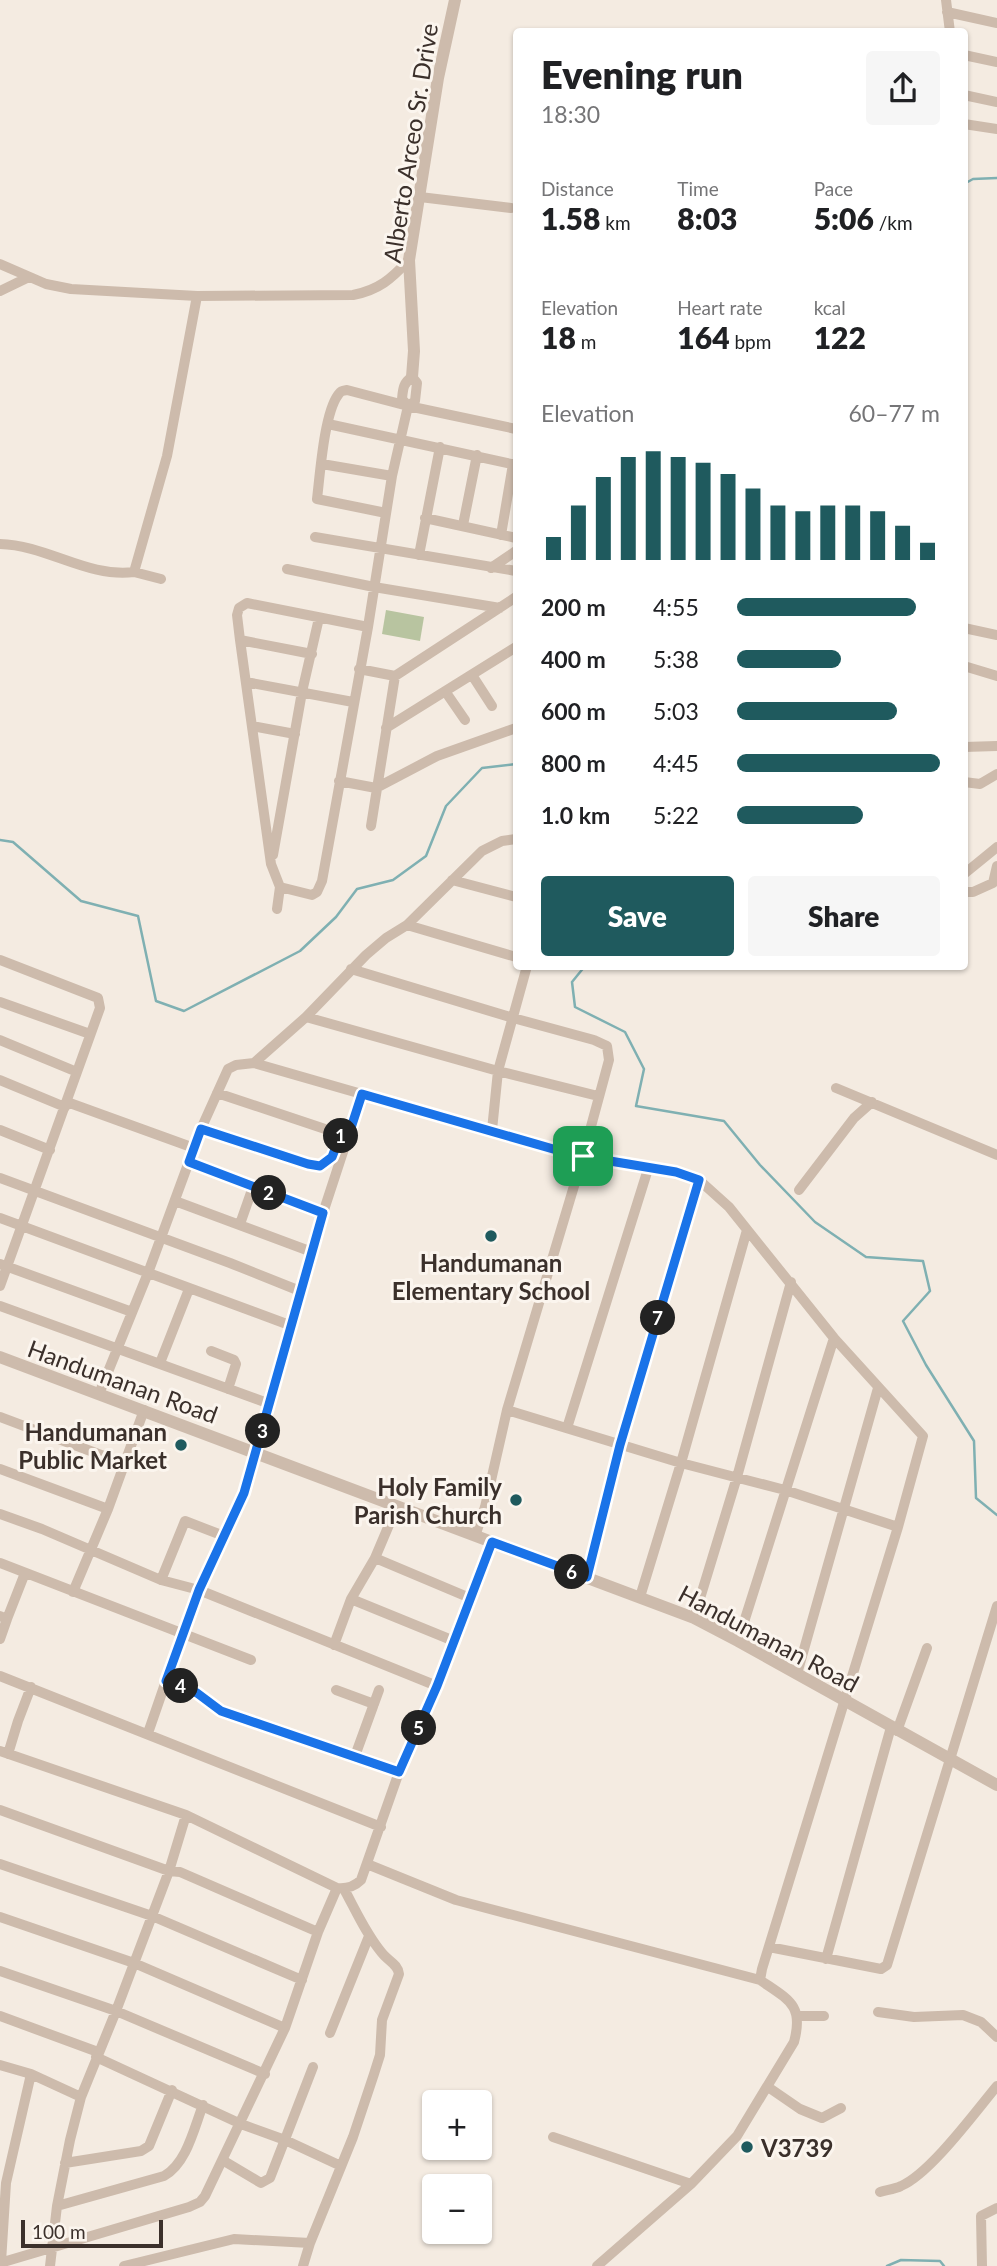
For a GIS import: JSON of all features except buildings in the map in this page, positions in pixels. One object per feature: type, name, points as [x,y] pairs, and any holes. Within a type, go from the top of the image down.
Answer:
[{"type":"street","name":"Alberto Arceo Sr. Drive","points":[[412,377],[414,351],[409,260],[438,78],[456,0]]},
{"type":"street","points":[[946,0],[949,28]]},
{"type":"street","points":[[947,12],[997,23]]},
{"type":"street","points":[[968,56],[997,62]]},
{"type":"street","points":[[968,96],[997,102]]},
{"type":"street","points":[[968,125],[997,129]]},
{"type":"street","points":[[420,197],[512,208]]},
{"type":"street","points":[[0,264],[29,277],[71,289],[197,296],[353,295],[369,292],[390,279],[409,260]]},
{"type":"street","points":[[0,291],[29,277]]},
{"type":"street","points":[[134,572],[167,456],[197,296]]},
{"type":"street","points":[[408,406],[402,399],[406,381],[412,377]]},
{"type":"street","points":[[386,513],[317,499],[328,424],[340,392],[347,390],[513,428]]},
{"type":"street","points":[[280,887],[312,895],[322,881],[392,476],[408,406]]},
{"type":"street","points":[[328,424],[513,464]]},
{"type":"street","points":[[419,555],[440,447]]},
{"type":"street","points":[[463,525],[477,455]]},
{"type":"street","points":[[322,464],[392,476]]},
{"type":"street","points":[[501,535],[513,474]]},
{"type":"street","points":[[425,518],[513,537]]},
{"type":"street","points":[[315,537],[513,571]]},
{"type":"street","points":[[0,544],[16,544],[111,573],[134,572],[161,579]]},
{"type":"street","points":[[491,568],[513,553]]},
{"type":"street","points":[[287,569],[500,608]]},
{"type":"street","points":[[359,669],[395,676],[513,599]]},
{"type":"street","points":[[277,909],[280,887],[271,864],[240,640],[237,615],[239,608],[247,603],[368,627]]},
{"type":"street","points":[[271,864],[302,692],[319,618]]},
{"type":"street","points":[[968,629],[997,635]]},
{"type":"street","points":[[240,640],[312,654]]},
{"type":"street","points":[[386,728],[513,653]]},
{"type":"street","points":[[968,667],[997,676]]},
{"type":"street","points":[[472,675],[492,706]]},
{"type":"street","points":[[371,826],[395,676]]},
{"type":"street","points":[[246,682],[353,702]]},
{"type":"street","points":[[445,691],[465,720]]},
{"type":"street","points":[[252,726],[295,734]]},
{"type":"street","points":[[339,781],[376,788],[437,756],[513,729]]},
{"type":"street","points":[[968,747],[997,746]]},
{"type":"street","points":[[968,782],[980,784],[997,774]]},
{"type":"street","points":[[254,1063],[306,1017],[351,969],[386,938],[407,925],[482,851],[502,841],[513,839]]},
{"type":"street","points":[[968,871],[997,848]]},
{"type":"street","points":[[968,892],[993,883],[997,866]]},
{"type":"street","points":[[452,880],[513,896]]},
{"type":"street","points":[[407,925],[513,956]]},
{"type":"street","points":[[0,960],[98,998],[100,1008],[22,1227],[3,1265],[0,1286]]},
{"type":"street","points":[[351,969],[607,1046],[609,1060],[583,1156],[507,1410],[485,1507],[474,1536]]},
{"type":"street","points":[[492,1130],[498,1071],[526,970]]},
{"type":"street","points":[[0,1002],[90,1034]]},
{"type":"street","points":[[306,1017],[598,1096]]},
{"type":"street","points":[[0,1040],[77,1072]]},
{"type":"street","points":[[99,1394],[148,1273],[201,1129],[228,1069],[236,1065],[254,1063],[574,1155],[676,1172],[699,1180],[729,1207],[834,1338],[924,1438],[760,1980]]},
{"type":"street","points":[[0,1080],[194,1148]]},
{"type":"street","points":[[836,1088],[997,1156]]},
{"type":"street","points":[[218,1093],[345,1136]]},
{"type":"street","points":[[148,1733],[199,1590],[244,1493],[345,1136],[362,1094]]},
{"type":"street","points":[[799,1190],[853,1118],[872,1102]]},
{"type":"street","points":[[201,1129],[320,1166],[332,1157],[345,1136]]},
{"type":"street","points":[[0,1130],[50,1150]]},
{"type":"street","points":[[189,1162],[323,1213]]},
{"type":"street","points":[[567,1428],[648,1169]]},
{"type":"street","points":[[0,1178],[300,1292]]},
{"type":"street","points":[[587,1577],[620,1445],[699,1180]]},
{"type":"street","points":[[240,1224],[253,1187]]},
{"type":"street","points":[[175,1201],[312,1252]]},
{"type":"street","points":[[0,1218],[292,1326]]},
{"type":"street","points":[[640,1597],[681,1464],[747,1230]]},
{"type":"street","points":[[3,1265],[132,1312]]},
{"type":"street","points":[[694,1618],[737,1477],[791,1282]]},
{"type":"street","points":[[160,1363],[189,1289]]},
{"type":"street","points":[[0,1306],[270,1404]]},
{"type":"street","points":[[738,1640],[834,1338]]},
{"type":"street","points":[[211,1350],[234,1360],[236,1364],[228,1389]]},
{"type":"street","name":"Handumanan Road","points":[[0,1357],[694,1618],[997,1785]]},
{"type":"street","points":[[797,1674],[878,1388]]},
{"type":"street","points":[[73,1592],[108,1509],[144,1410]]},
{"type":"street","points":[[507,1410],[681,1464],[785,1490],[898,1527]]},
{"type":"street","points":[[0,1417],[125,1464]]},
{"type":"street","points":[[0,1469],[108,1509]]},
{"type":"street","points":[[334,1645],[351,1599],[375,1558],[397,1506]]},
{"type":"street","points":[[0,1514],[161,1580],[199,1590],[437,1686]]},
{"type":"street","points":[[161,1580],[184,1521],[223,1536]]},
{"type":"street","points":[[31,2074],[8,2173],[2,2216],[0,2262],[200,2202],[265,2074],[285,2028],[318,1932],[341,1889],[361,1880],[399,1772],[437,1686],[492,1542]]},
{"type":"street","points":[[375,1558],[470,1598]]},
{"type":"street","points":[[0,1563],[251,1660]]},
{"type":"street","points":[[0,1639],[4,1617],[25,1573]]},
{"type":"street","points":[[351,1599],[454,1642]]},
{"type":"street","points":[[769,1947],[881,1969],[887,1965],[997,1606]]},
{"type":"street","points":[[826,1959],[894,1729],[927,1648]]},
{"type":"street","points":[[0,1676],[381,1826]]},
{"type":"street","points":[[166,1681],[197,1693],[221,1711],[399,1772]]},
{"type":"street","points":[[31,1688],[4,1753],[186,1815],[341,1889],[369,1936],[384,1956],[398,1967],[400,1974],[382,2020],[380,2055],[374,2074],[303,2266]]},
{"type":"street","points":[[336,1690],[374,1704]]},
{"type":"street","points":[[355,1756],[379,1690]]},
{"type":"street","points":[[0,1810],[169,1871],[180,1872],[318,1932]]},
{"type":"street","points":[[50,2266],[50,2246],[57,2206],[81,2097],[169,1871],[186,1815]]},
{"type":"street","points":[[0,1864],[152,1916],[302,1980]]},
{"type":"street","points":[[367,1864],[456,1900],[760,1980],[783,1996],[799,2016],[794,2042],[737,2136],[691,2184],[597,2266]]},
{"type":"street","points":[[0,1917],[134,1963],[285,2028]]},
{"type":"street","points":[[330,2033],[369,1936]]},
{"type":"street","points":[[0,1971],[116,2011],[265,2074]]},
{"type":"street","points":[[878,2012],[914,2017],[963,2015],[981,2022],[997,2037]]},
{"type":"street","points":[[0,2016],[97,2054],[241,2124],[341,2165]]},
{"type":"street","points":[[799,2016],[824,2016]]},
{"type":"street","points":[[0,2065],[31,2074],[81,2097]]},
{"type":"street","points":[[223,2161],[252,2178],[265,2182],[270,2178],[313,2067]]},
{"type":"street","points":[[880,2192],[916,2178],[997,2086]]},
{"type":"street","points":[[768,2087],[800,2109],[822,2118],[841,2108]]},
{"type":"street","points":[[65,2164],[141,2151],[149,2146],[172,2090]]},
{"type":"street","points":[[57,2206],[172,2172],[180,2162],[203,2105]]},
{"type":"street","points":[[553,2137],[691,2184]]},
{"type":"street","points":[[982,2266],[981,2216],[997,2208]]},
{"type":"street","points":[[124,2266],[234,2239],[310,2243]]},
{"type":"green space","points":[[386,610],[424,617],[420,641],[382,634]]},
{"type":"waterway","points":[[968,182],[973,179],[997,178]]},
{"type":"waterway","points":[[0,840],[13,842],[81,901],[138,916],[156,1001],[184,1011],[300,951],[336,917],[357,889],[393,880],[426,856],[446,806],[482,768],[513,764]]},
{"type":"waterway","points":[[582,970],[572,982],[575,1007],[625,1032],[644,1069],[636,1106],[724,1121],[760,1165],[815,1222],[866,1257],[923,1261],[930,1291],[903,1321],[926,1365],[974,1441],[976,1498],[997,1515]]},
{"type":"waterway","points":[[887,2266],[901,2260],[940,2261],[944,2266]]},
{"type":"place","name":"Handumanan Elementary School","points":[[491,1236]]},
{"type":"place","name":"Handumanan Public Market","points":[[181,1445]]},
{"type":"place","name":"Holy Family Parish Church","points":[[516,1500]]},
{"type":"place","name":"V3739","points":[[747,2147]]},
{"type":"route","points":[[362,1094],[583,1156],[676,1172],[699,1180],[620,1445],[587,1577],[492,1542],[437,1686],[399,1772],[221,1711],[197,1693],[166,1681],[199,1590],[244,1493],[323,1213],[189,1162],[201,1129],[320,1166],[332,1157],[341,1134],[348,1137],[362,1094]]}]
